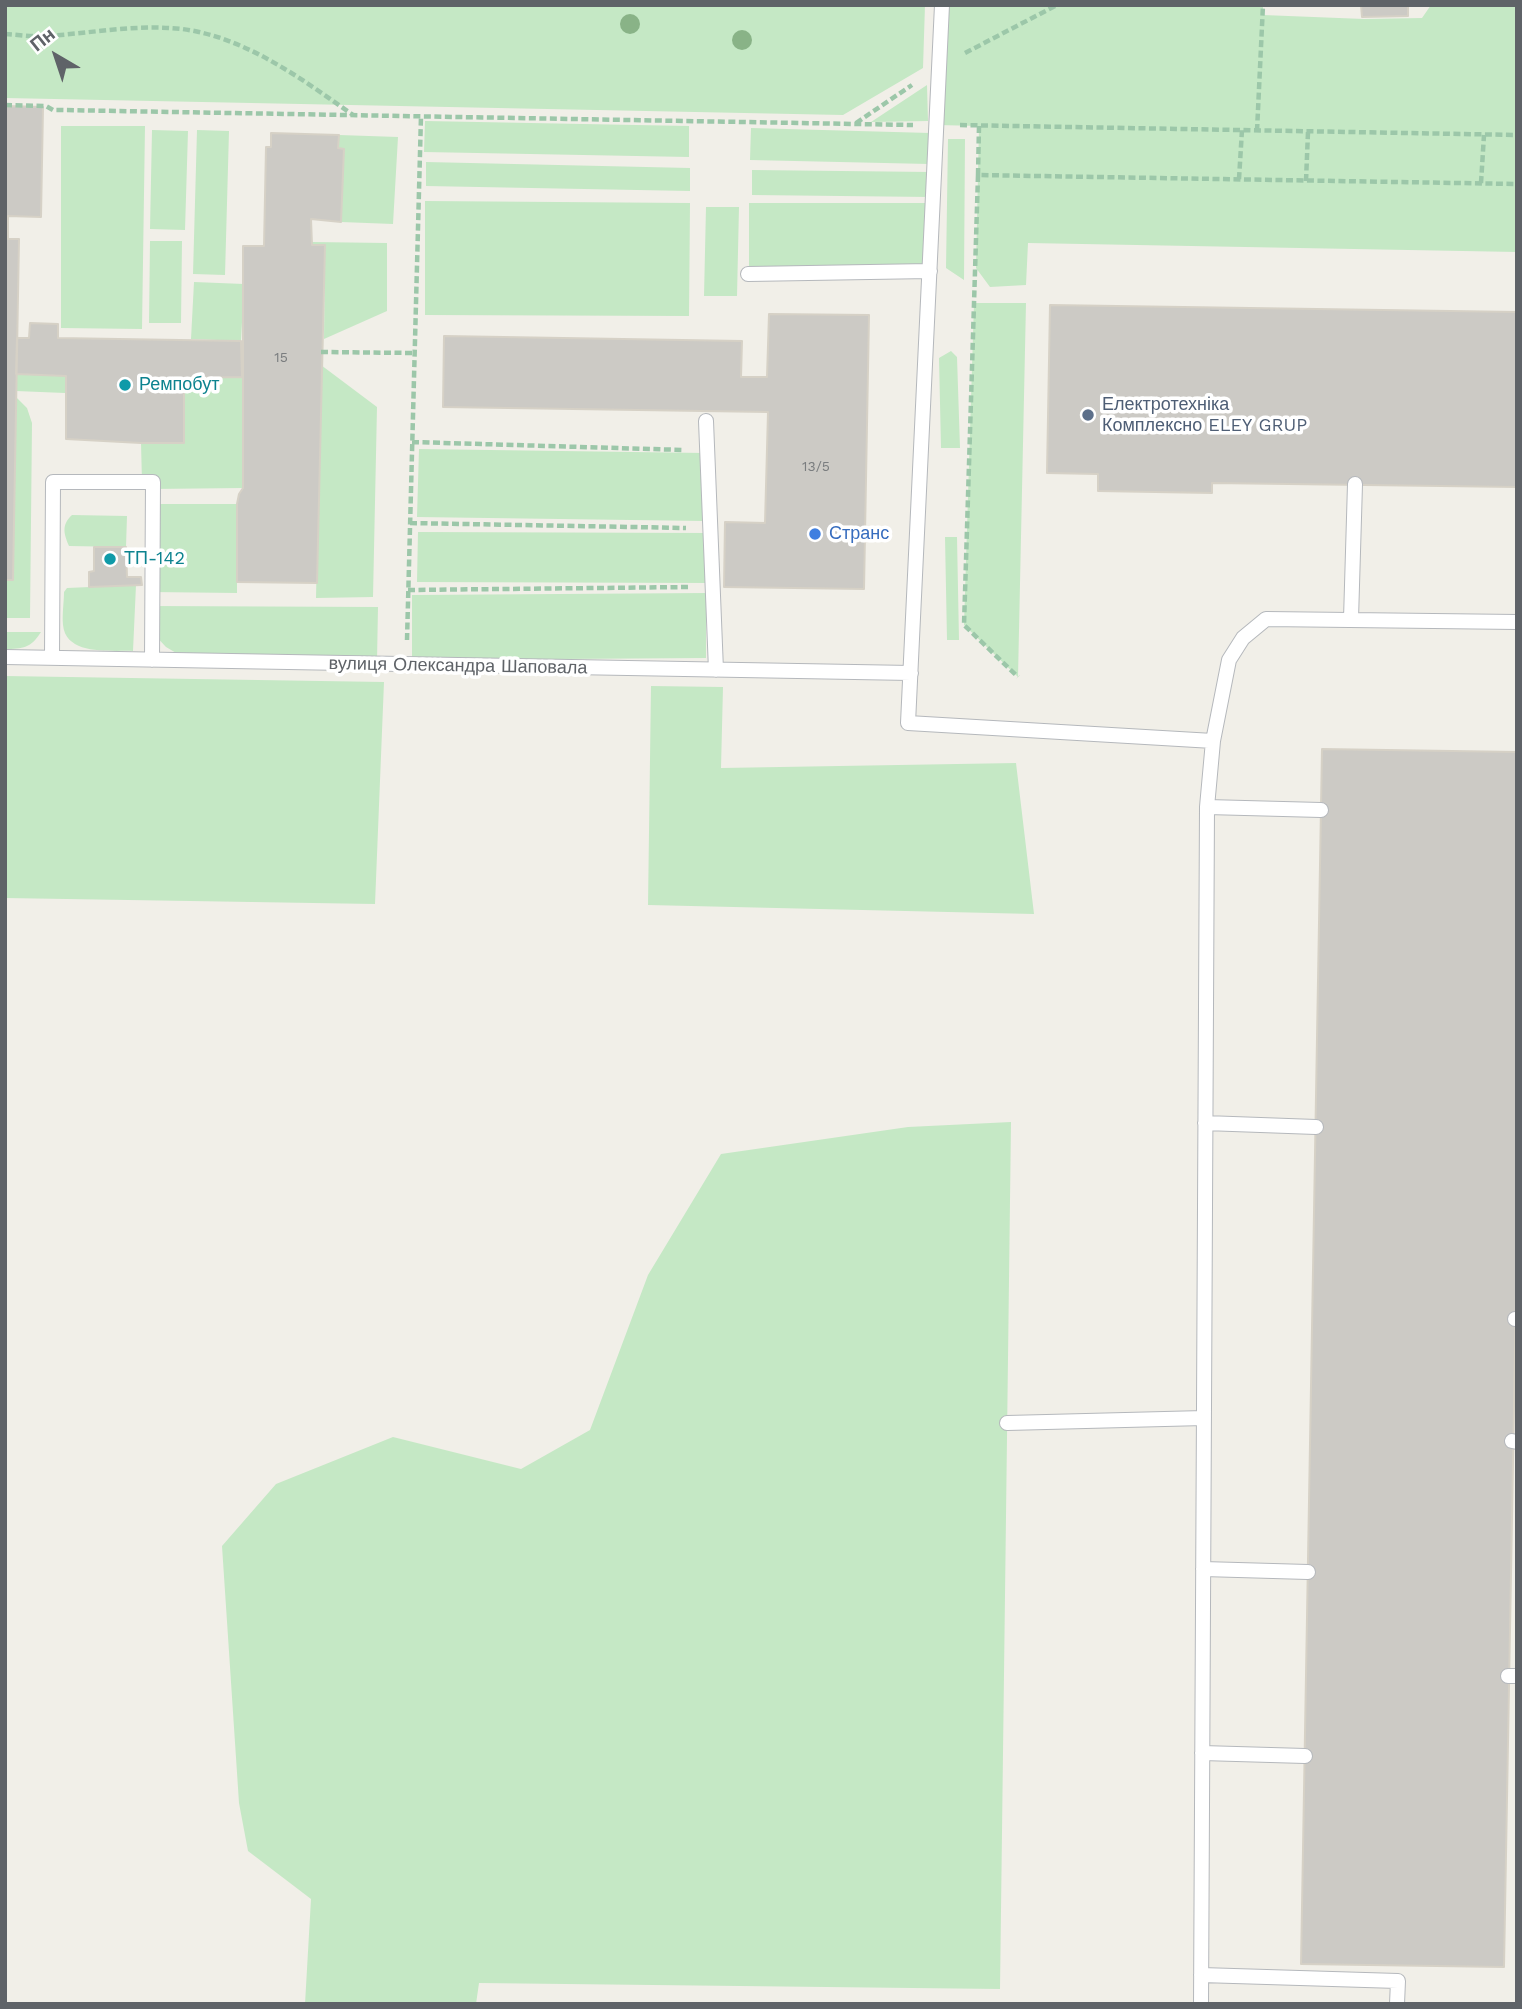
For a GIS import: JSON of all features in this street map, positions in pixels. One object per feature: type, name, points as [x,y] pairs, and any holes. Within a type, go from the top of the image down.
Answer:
[{"type":"lane","points":[[942,5],[908,723],[1213,741]]},
{"type":"lane","points":[[748,274],[930,271]]},
{"type":"lane","points":[[706,421],[716,670]]},
{"type":"lane","points":[[52,657],[53,482],[153,482],[152,660]]},
{"type":"lane","points":[[1351,619],[1355,484]]},
{"type":"lane","points":[[1201,2004],[1207,807],[1213,741],[1229,660],[1243,638],[1266,619],[1517,622]]},
{"type":"lane","name":"вулиця Олександра Шаповала","points":[[5,657],[911,673]]},
{"type":"lane","points":[[1207,807],[1321,810]]},
{"type":"lane","points":[[1205,1123],[1316,1127]]},
{"type":"lane","points":[[1007,1423],[1204,1418]]},
{"type":"lane","points":[[1203,1569],[1308,1572]]},
{"type":"lane","points":[[1202,1753],[1305,1756]]},
{"type":"lane","points":[[1201,1975],[1398,1981],[1397,2004]]},
{"type":"path","points":[[856,124],[939,66],[1057,5]]},
{"type":"path","points":[[1257,131],[1263,5]]},
{"type":"path","points":[[5,34],[45,37],[122,29],[182,29],[228,39],[265,59],[353,115]]},
{"type":"path","points":[[5,105],[46,106],[53,110],[1517,135]]},
{"type":"path","points":[[406,665],[421,116]]},
{"type":"path","points":[[979,126],[964,625],[1018,677]]},
{"type":"path","points":[[1239,179],[1242,130]]},
{"type":"path","points":[[1306,181],[1308,132]]},
{"type":"path","points":[[1481,183],[1484,135]]},
{"type":"path","points":[[978,175],[1517,184]]},
{"type":"path","points":[[321,352],[414,353]]},
{"type":"path","points":[[412,442],[707,450]]},
{"type":"path","points":[[410,523],[710,528]]},
{"type":"path","points":[[408,590],[713,586]]},
{"type":"green space","points":[[5,5],[925,5],[923,68],[843,115],[5,98]]},
{"type":"green space","points":[[942,5],[1263,5],[1263,15],[1364,19],[1422,18],[1431,5],[1517,5],[1517,252],[1028,243],[1026,285],[990,287],[976,268],[979,126],[937,125]]},
{"type":"green space","points":[[927,85],[928,121],[871,122]]},
{"type":"green space","points":[[425,121],[689,126],[689,157],[424,152]]},
{"type":"green space","points":[[61,126],[145,126],[142,329],[61,328]]},
{"type":"green space","points":[[751,128],[930,133],[929,164],[750,160]]},
{"type":"green space","points":[[152,130],[188,131],[185,230],[150,229]]},
{"type":"green space","points":[[197,130],[229,131],[225,275],[193,274]]},
{"type":"green space","points":[[339,135],[398,137],[393,224],[341,222],[344,149],[338,148]]},
{"type":"green space","points":[[948,139],[965,139],[964,280],[946,268]]},
{"type":"green space","points":[[426,162],[690,168],[690,191],[426,186]]},
{"type":"green space","points":[[752,170],[931,172],[930,197],[752,195]]},
{"type":"green space","points":[[425,201],[690,203],[689,316],[425,315]]},
{"type":"green space","points":[[749,203],[929,203],[929,269],[749,269]]},
{"type":"green space","points":[[706,207],[739,207],[737,296],[704,296]]},
{"type":"green space","points":[[150,241],[182,241],[181,323],[149,323]]},
{"type":"green space","points":[[312,242],[387,243],[387,311],[324,339],[325,246],[312,245]]},
{"type":"green space","points":[[194,282],[244,284],[241,341],[191,339]]},
{"type":"green space","points":[[974,303],[1026,303],[1018,677],[964,625]]},
{"type":"green space","points":[[951,351],[957,357],[960,448],[941,448],[939,358]]},
{"type":"green space","points":[[321,365],[377,407],[373,597],[316,598]]},
{"type":"green space","points":[[16,374],[66,376],[65,393],[16,391]]},
{"type":"green space","points":[[242,377],[243,488],[152,489],[142,482],[141,443],[184,442],[184,378]]},
{"type":"green space","points":[[16,397],[27,408],[32,423],[30,618],[5,618],[5,580],[13,580]]},
{"type":"green space","points":[[419,449],[704,453],[703,521],[417,517]]},
{"type":"green space","points":[[153,504],[237,504],[237,593],[151,592]]},
{"type":"green space","points":[[72,515],[127,516],[126,547],[69,546],[64,530]]},
{"type":"green space","points":[[418,532],[707,533],[707,583],[417,582]]},
{"type":"green space","points":[[945,537],[957,537],[959,640],[947,640]]},
{"type":"green space","points":[[136,585],[133,651],[102,651],[81,647],[66,635],[63,617],[64,592],[67,588]]},
{"type":"green space","points":[[706,593],[706,658],[412,660],[412,595]]},
{"type":"green space","points":[[152,606],[378,607],[377,661],[183,657],[166,647],[152,632]]},
{"type":"green space","points":[[5,632],[41,632],[26,646],[5,649]]},
{"type":"green space","points":[[5,676],[384,682],[375,904],[5,898]]},
{"type":"green space","points":[[651,686],[723,687],[721,768],[1016,763],[1034,914],[648,905]]},
{"type":"green space","points":[[1011,1122],[1000,1989],[479,1983],[476,2004],[305,2004],[311,1899],[248,1851],[239,1803],[222,1546],[276,1484],[393,1437],[521,1469],[590,1430],[648,1275],[721,1154],[908,1127]]},
{"type":"building","points":[[1361,5],[1408,5],[1408,16],[1362,17]]},
{"type":"building","points":[[5,106],[43,107],[41,217],[8,216],[8,239],[19,239],[13,580],[5,580]]},
{"type":"building","points":[[271,133],[339,135],[338,148],[344,149],[341,222],[311,219],[312,245],[325,245],[317,583],[237,582],[237,504],[243,488],[243,246],[264,246],[266,147],[271,147]]},
{"type":"building","points":[[1050,305],[1517,312],[1517,487],[1212,483],[1212,493],[1098,491],[1098,474],[1047,473]]},
{"type":"building","points":[[769,314],[869,315],[864,589],[724,587],[725,522],[765,523],[768,412],[443,407],[444,336],[742,341],[741,377],[767,377]]},
{"type":"building","name":"Ремпобут","points":[[30,323],[58,324],[58,338],[241,341],[242,377],[184,378],[184,443],[66,439],[66,376],[16,374],[17,338],[29,338]]},
{"type":"building","name":"ТП-142","points":[[94,547],[126,547],[127,577],[141,577],[142,585],[89,587],[89,572],[94,571]]},
{"type":"building","points":[[1322,749],[1517,752],[1517,1238],[1504,1967],[1301,1964]]},
{"type":"place","name":"Ремпобут","points":[[125,385]]},
{"type":"place","name":"Електротехніка Комплексно ELEY GRUP","points":[[1088,415]]},
{"type":"place","name":"Странс","points":[[815,534]]},
{"type":"place","name":"ТП-142","points":[[110,559]]}]
